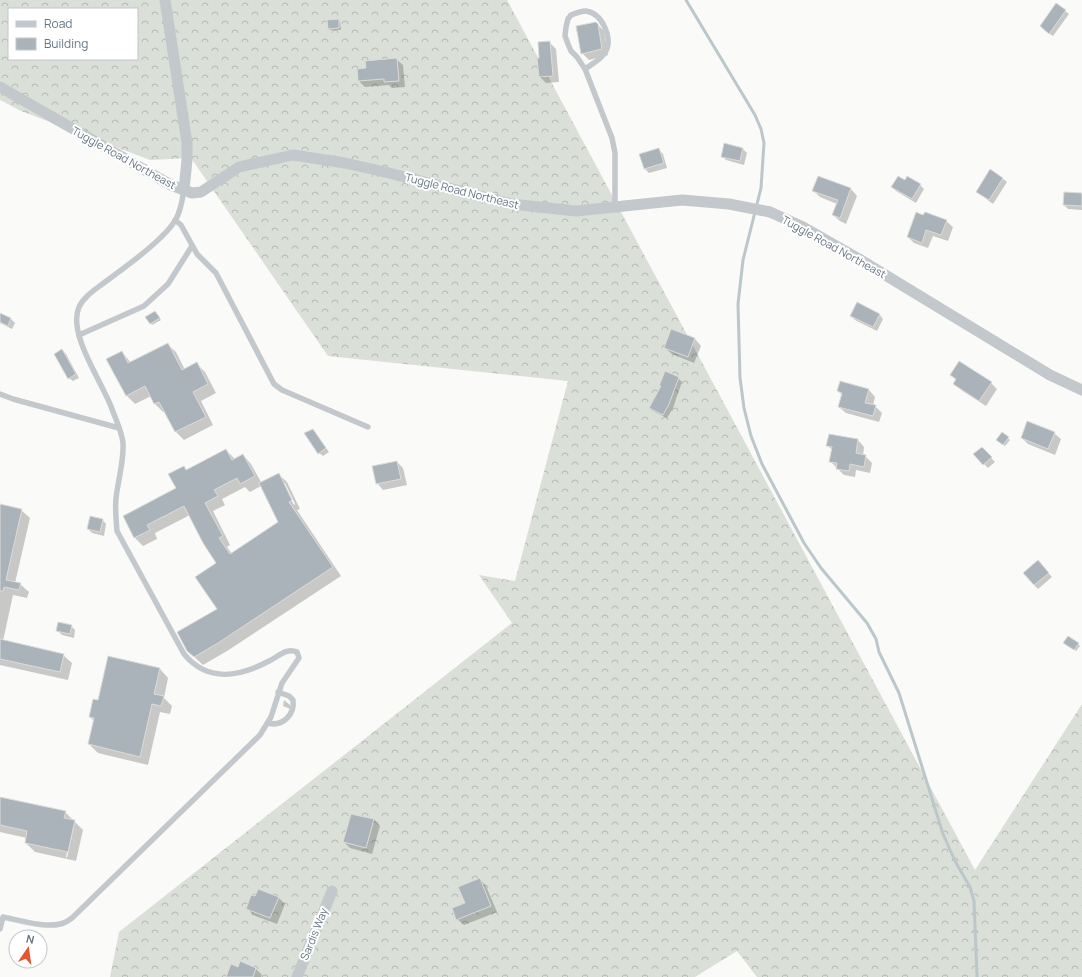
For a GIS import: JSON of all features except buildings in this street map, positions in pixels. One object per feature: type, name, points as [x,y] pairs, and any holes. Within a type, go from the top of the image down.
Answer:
[{"type":"street","points":[[165,0],[187,143],[184,190]]},
{"type":"street","name":"Tuggle Road Northeast","points":[[1,89],[158,178],[192,193],[201,192],[238,167],[293,155],[345,163],[511,204],[576,211],[682,200],[729,204],[770,212],[803,227],[859,259],[1050,375],[1082,390]]},
{"type":"street","name":"Sardis Way","points":[[297,977],[332,891]]},
{"type":"lane","points":[[585,69],[603,56],[609,44],[608,35],[600,20],[594,14],[586,11],[571,15],[568,19],[565,36],[572,51],[585,69],[612,138],[615,153],[615,207]]},
{"type":"lane","points":[[0,929],[1,916],[40,924],[55,925],[64,923],[72,918],[260,735],[268,723],[278,692],[284,680],[298,660],[299,654],[295,651],[285,652],[268,662],[242,672],[223,675],[206,672],[194,664],[184,654],[117,531],[115,514],[123,457],[123,442],[112,406],[88,358],[79,335],[77,313],[84,300],[94,290],[153,244],[171,226],[179,212],[184,190]]},
{"type":"lane","points":[[175,220],[181,225],[197,254],[216,273],[274,384],[282,390],[368,427]]},
{"type":"lane","points":[[79,335],[144,306],[168,284],[192,246]]},
{"type":"lane","points":[[0,394],[13,399],[119,428]]},
{"type":"lane","points":[[268,723],[276,724],[281,722],[286,719],[292,711],[294,700],[289,696],[278,692]]},
{"type":"green space","points":[[0,0],[507,0],[975,870],[1082,704],[1082,977],[757,977],[737,951],[695,977],[110,977],[119,932],[512,623],[479,575],[515,581],[568,381],[328,356],[191,158],[150,160],[21,111],[0,100]]},
{"type":"waterway","points":[[686,0],[755,115],[761,129],[764,143],[761,188],[743,260],[738,304],[740,378],[744,408],[751,436],[762,464],[804,543],[821,568],[867,623],[876,639],[879,652],[899,693],[943,834],[955,861],[970,887],[974,901],[977,977]]}]
